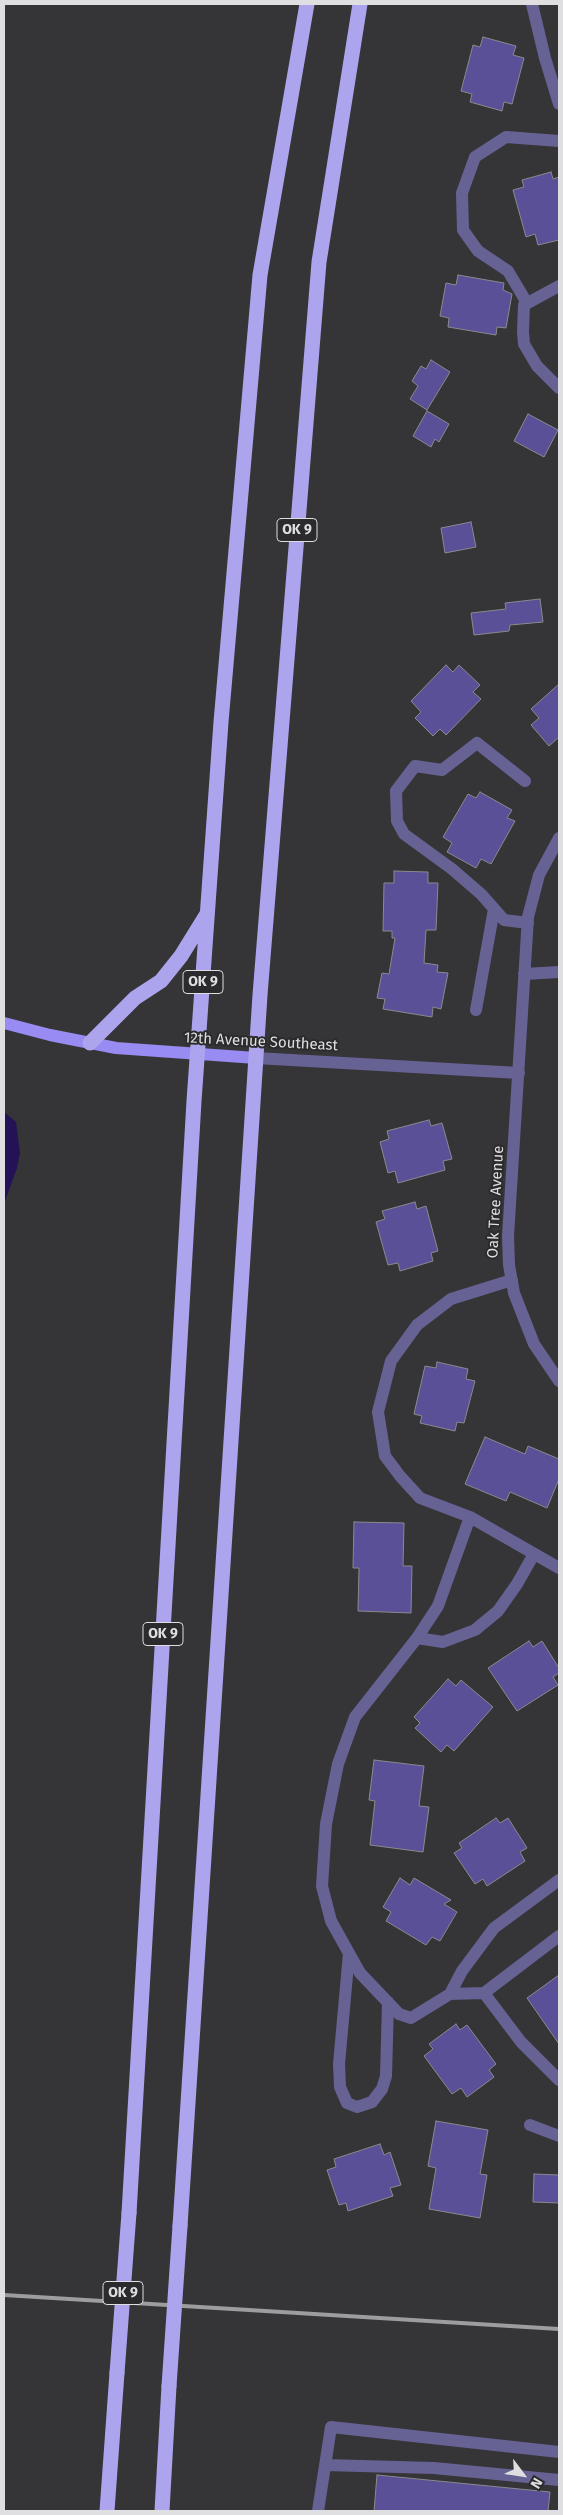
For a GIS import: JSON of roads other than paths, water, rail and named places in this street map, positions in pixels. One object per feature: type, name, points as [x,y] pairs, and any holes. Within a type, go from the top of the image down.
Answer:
[{"type":"highway","name":"OK 9","points":[[108,2511],[129,2213],[198,1054],[221,722],[260,275],[307,4]]},
{"type":"highway","name":"OK 9","points":[[162,2511],[256,1058],[319,262],[360,4]]},
{"type":"highway","points":[[90,1043],[135,998],[161,981],[181,956],[209,911]]},
{"type":"main road","name":"12th Avenue Southeast","points":[[4,1023],[116,1048],[256,1058]]},
{"type":"street","points":[[532,4],[545,58],[559,104]]},
{"type":"street","points":[[527,303],[508,271],[478,251],[463,230],[462,193],[475,157],[506,137],[559,141]]},
{"type":"street","points":[[559,286],[524,305],[524,344],[537,366],[559,388]]},
{"type":"street","points":[[525,781],[477,743],[442,770],[415,766],[396,791],[397,822],[404,834],[452,869],[504,920],[528,923]]},
{"type":"street","name":"Oak Tree Avenue","points":[[559,838],[539,876],[532,895],[528,923],[520,1073],[508,1236],[514,1293],[534,1344],[559,1381]]},
{"type":"street","points":[[476,1010],[494,909]]},
{"type":"street","points":[[524,974],[559,972]]},
{"type":"street","name":"12th Avenue Southeast","points":[[256,1058],[520,1073]]},
{"type":"street","points":[[512,1280],[451,1299],[418,1325],[391,1361],[378,1412],[385,1456],[420,1498],[470,1517],[559,1568]]},
{"type":"street","points":[[470,1517],[438,1606],[417,1638],[355,1717],[338,1764],[326,1824],[322,1886],[331,1922],[360,1973],[399,2014],[411,2018],[450,1994],[484,1993],[559,1936]]},
{"type":"street","points":[[417,1638],[443,1642],[475,1630],[498,1611],[517,1584],[534,1554]]},
{"type":"street","points":[[450,1994],[462,1971],[494,1928],[559,1880]]},
{"type":"street","points":[[349,1953],[339,2064],[340,2086],[346,2103],[358,2107],[372,2102],[382,2090],[386,2076],[388,2002]]},
{"type":"street","points":[[484,1993],[521,2042],[559,2080]]},
{"type":"street","points":[[530,2125],[559,2136]]},
{"type":"street","points":[[318,2511],[331,2427],[559,2452]]},
{"type":"street","points":[[325,2465],[434,2468],[559,2480]]},
{"type":"railway","points":[[4,2295],[559,2329]]}]
